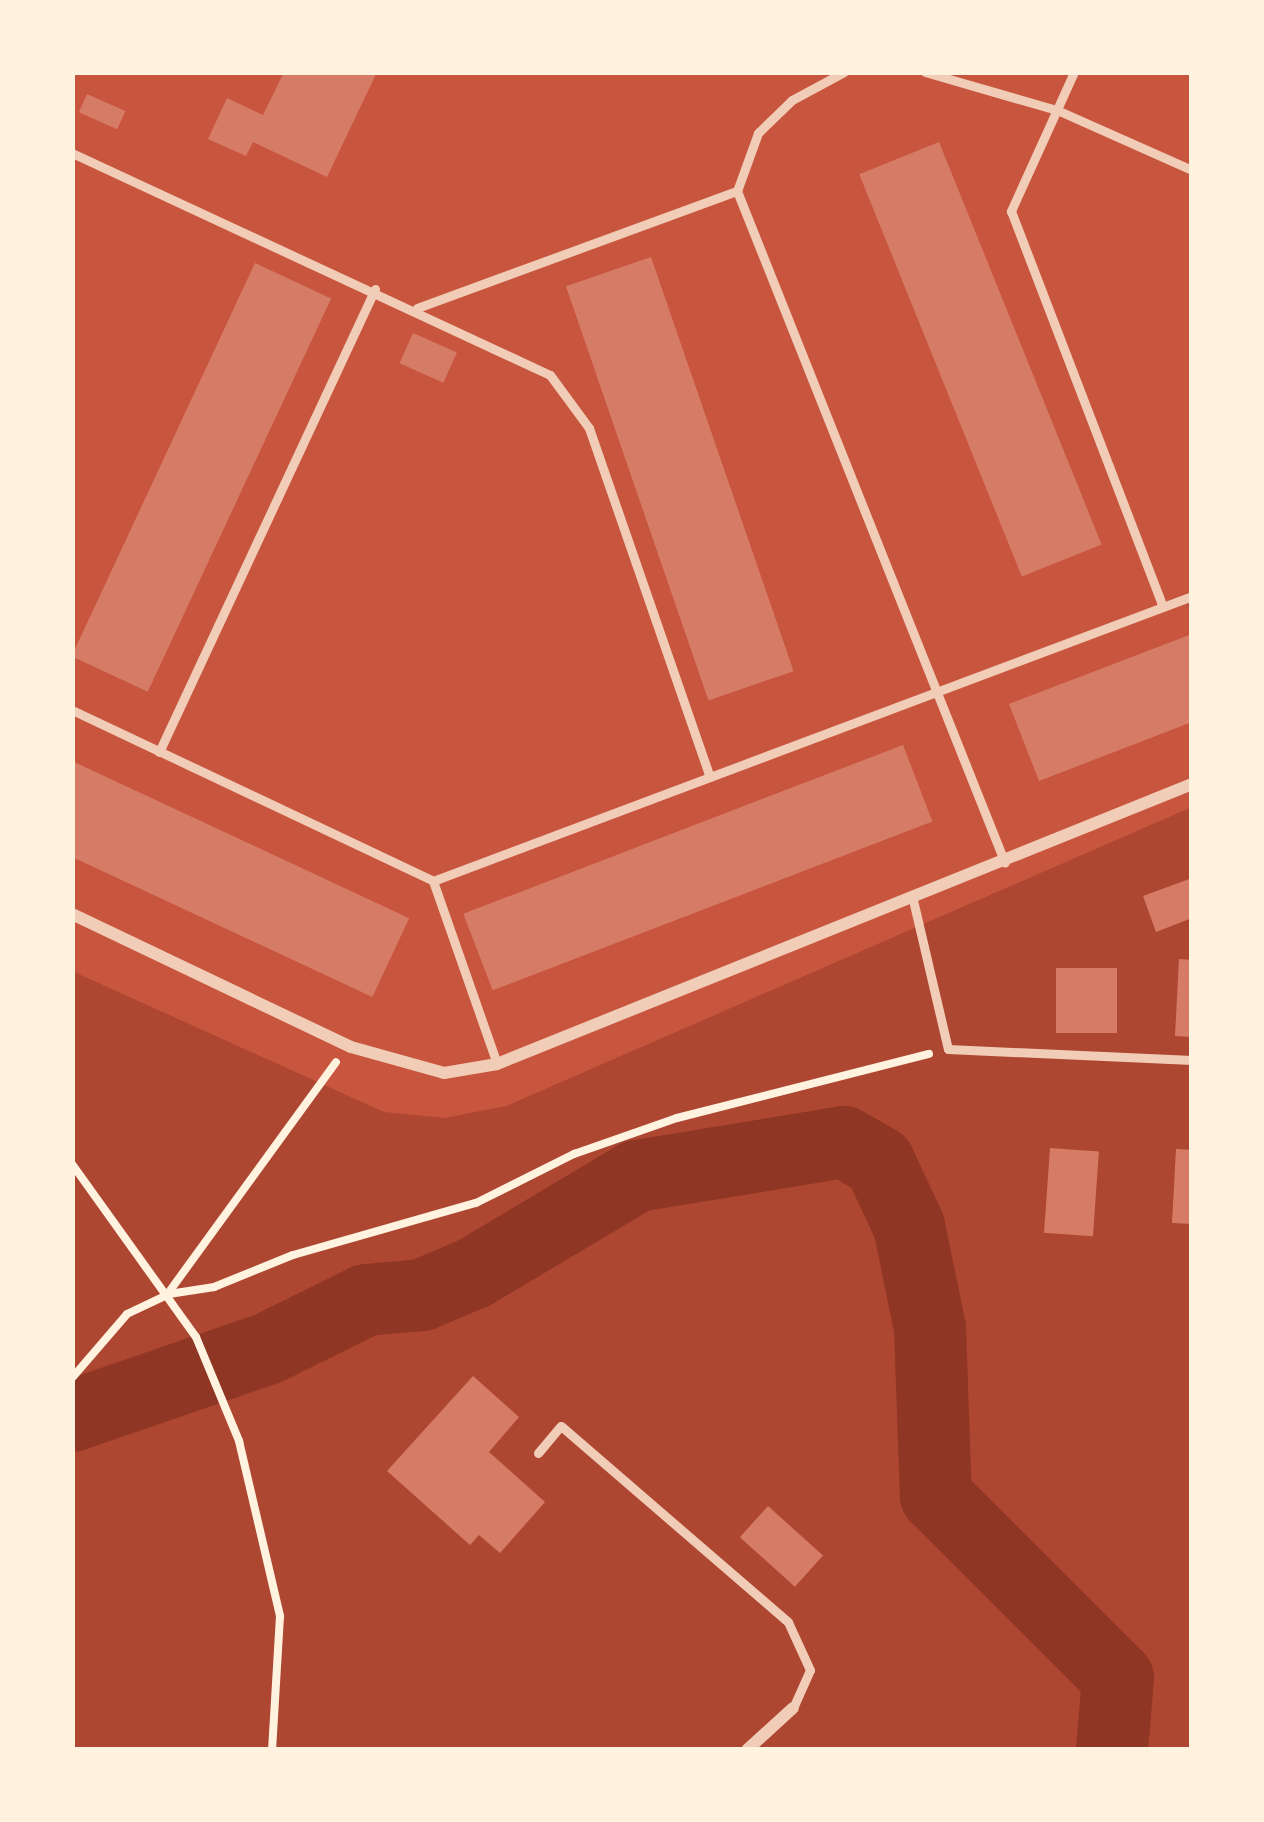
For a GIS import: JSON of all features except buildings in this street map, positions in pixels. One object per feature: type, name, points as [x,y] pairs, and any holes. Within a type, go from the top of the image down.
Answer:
[{"type":"street","points":[[72,914],[351,1047],[444,1073],[497,1064],[1192,784]]},
{"type":"street","points":[[747,1750],[793,1708]]},
{"type":"lane","points":[[844,72],[792,100],[758,133],[737,191],[1005,863]]},
{"type":"lane","points":[[925,72],[1057,110],[1192,170]]},
{"type":"lane","points":[[1074,72],[1011,211],[1163,607]]},
{"type":"lane","points":[[72,153],[526,358],[571,398],[589,428],[710,777]]},
{"type":"lane","points":[[417,308],[737,191]]},
{"type":"lane","points":[[160,752],[375,289]]},
{"type":"lane","points":[[434,881],[1192,596]]},
{"type":"lane","points":[[72,710],[434,881],[497,1064]]},
{"type":"lane","points":[[913,900],[948,1049],[1192,1060]]},
{"type":"lane","points":[[538,1453],[561,1426],[788,1622],[810,1670],[793,1708]]},
{"type":"path","points":[[169,1294],[351,1047]]},
{"type":"path","points":[[72,1378],[128,1314],[169,1294],[214,1287],[293,1255],[476,1203],[574,1154],[677,1118],[948,1049]]},
{"type":"path","points":[[72,1164],[196,1337],[239,1441],[280,1616],[272,1750]]},
{"type":"shaded area","points":[[1192,807],[1192,1750],[72,1750],[72,971],[384,1112],[445,1118],[506,1106]]},
{"type":"waterway","points":[[72,1416],[269,1348],[366,1300],[422,1295],[474,1273],[637,1176],[844,1142],[879,1162],[909,1226],[930,1328],[936,1496],[1118,1678],[1112,1750]]}]
